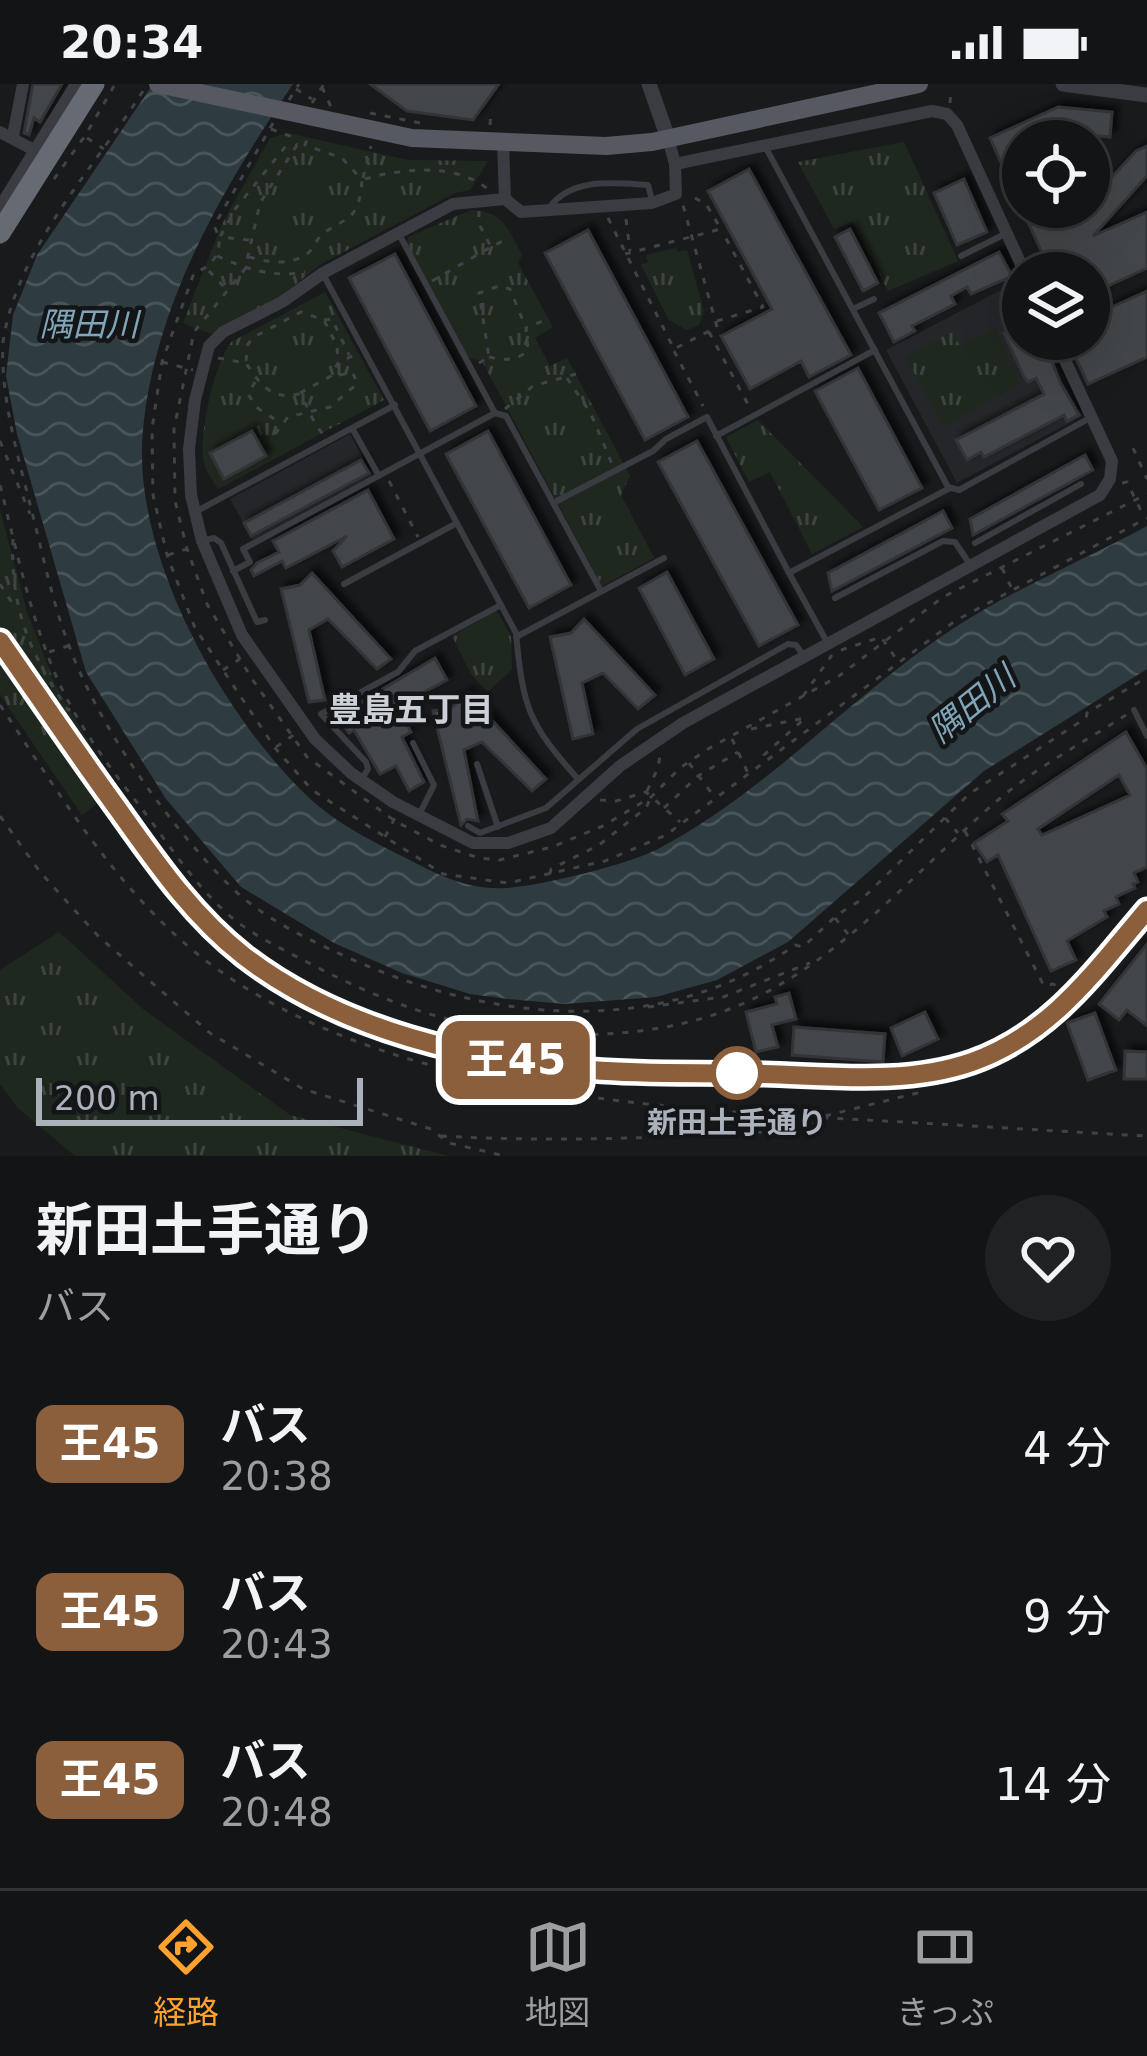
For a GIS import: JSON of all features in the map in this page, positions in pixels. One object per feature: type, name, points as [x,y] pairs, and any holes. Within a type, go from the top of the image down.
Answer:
[{"type":"highway","points":[[0,222],[90,84]]},
{"type":"highway","points":[[0,233],[90,84]]},
{"type":"main road","points":[[158,84],[412,138],[606,146],[668,138],[919,84]]},
{"type":"street","points":[[22,84],[6,134],[36,151]]},
{"type":"street","points":[[0,208],[76,84]]},
{"type":"street","points":[[503,143],[506,199],[516,211],[652,203],[676,194],[675,164],[649,84]]},
{"type":"street","points":[[1063,84],[1147,95]]},
{"type":"street","points":[[675,164],[932,111],[947,114],[957,124],[1016,252]]},
{"type":"street","points":[[506,199],[453,204],[320,270],[282,302],[224,332],[208,346],[190,429],[194,512],[202,541],[242,635],[282,695],[315,739],[361,780],[473,843],[508,843],[551,828],[657,740],[1093,501],[1111,479],[1112,461],[1065,360]]},
{"type":"street","points":[[110,799],[194,910],[275,978],[347,1015],[395,1032],[489,1056],[590,1070],[859,1077],[932,1072],[970,1063],[1054,1016],[1147,910]]},
{"type":"lane","points":[[764,145],[950,488]]},
{"type":"lane","points":[[548,210],[569,188],[601,185],[648,185],[652,203]]},
{"type":"lane","points":[[398,233],[499,412],[506,416],[601,591]]},
{"type":"lane","points":[[961,256],[1007,233]]},
{"type":"lane","points":[[320,270],[501,605],[516,637],[521,694],[543,739],[578,778]]},
{"type":"lane","points":[[853,309],[874,299]]},
{"type":"lane","points":[[716,436],[875,350]]},
{"type":"lane","points":[[194,512],[395,405]]},
{"type":"lane","points":[[233,571],[250,562],[243,549],[499,412]]},
{"type":"lane","points":[[554,503],[706,417],[831,648]]},
{"type":"lane","points":[[789,573],[1093,417]]},
{"type":"lane","points":[[352,428],[382,475]]},
{"type":"lane","points":[[975,543],[1081,484]]},
{"type":"lane","points":[[1036,509],[1045,526]]},
{"type":"lane","points":[[344,584],[457,523]]},
{"type":"lane","points":[[202,541],[219,540],[257,622],[265,620]]},
{"type":"lane","points":[[835,598],[944,541],[959,546],[970,566]]},
{"type":"lane","points":[[516,637],[664,558]]},
{"type":"lane","points":[[361,780],[368,772],[366,762],[321,714],[398,672],[415,651],[501,605]]},
{"type":"lane","points":[[468,826],[480,833],[546,808],[637,729],[783,646],[796,644],[804,656]]},
{"type":"lane","points":[[1134,710],[1147,736]]},
{"type":"lane","points":[[413,743],[434,785],[419,816]]},
{"type":"lane","points":[[477,764],[498,826]]},
{"type":"path","points":[[147,84],[29,259],[11,302],[1,347],[4,400],[68,645],[97,705],[146,781],[214,870],[259,911],[370,968],[460,999],[554,1012],[708,1000],[812,963]]},
{"type":"path","points":[[298,86],[308,114]]},
{"type":"path","points":[[220,237],[214,226],[298,86]]},
{"type":"path","points":[[305,145],[308,114],[323,86]]},
{"type":"path","points":[[323,86],[330,106]]},
{"type":"path","points":[[949,104],[951,92]]},
{"type":"path","points":[[490,127],[491,110]]},
{"type":"path","points":[[371,113],[427,125]]},
{"type":"path","points":[[270,128],[290,136],[297,145],[342,158],[362,180]]},
{"type":"path","points":[[85,136],[106,150]]},
{"type":"path","points":[[290,140],[236,208],[220,237],[217,256],[207,269],[194,273],[162,362],[152,429],[153,495],[167,555],[195,628],[275,748],[311,790],[443,874],[508,883],[605,861],[683,824],[955,621],[1146,519],[1126,482]]},
{"type":"path","points":[[297,145],[260,203],[244,268],[194,332],[184,368],[173,471],[187,549],[207,604],[307,757],[395,821],[440,845],[499,860],[585,834],[648,795],[688,762],[839,676],[944,597],[1147,494]]},
{"type":"path","points":[[249,257],[275,262],[312,254],[318,238],[350,218],[359,200],[371,146]]},
{"type":"path","points":[[362,180],[399,171],[437,172],[461,175],[490,190]]},
{"type":"path","points":[[691,196],[706,204],[763,307],[716,322]]},
{"type":"path","points":[[674,350],[717,327],[683,205]]},
{"type":"path","points":[[479,206],[479,224],[491,247]]},
{"type":"path","points":[[626,215],[631,253]]},
{"type":"path","points":[[608,216],[623,255],[708,415]]},
{"type":"path","points":[[623,255],[721,230]]},
{"type":"path","points":[[220,237],[250,240]]},
{"type":"path","points":[[430,282],[508,238]]},
{"type":"path","points":[[217,256],[244,268],[283,275],[320,270]]},
{"type":"path","points":[[207,269],[228,292]]},
{"type":"path","points":[[472,366],[489,357],[511,361],[528,350],[526,328],[510,289],[499,286],[479,293],[489,357]]},
{"type":"path","points":[[275,434],[281,422],[330,407],[357,384],[353,373],[331,376],[298,394],[275,394],[256,381],[246,363],[248,344],[254,337],[301,312],[332,320],[350,357]]},
{"type":"path","points":[[324,320],[334,334],[338,363]]},
{"type":"path","points":[[526,328],[547,320]]},
{"type":"path","points":[[710,332],[751,410]]},
{"type":"path","points":[[331,376],[338,363],[361,352]]},
{"type":"path","points":[[205,355],[246,363]]},
{"type":"path","points":[[162,362],[184,368]]},
{"type":"path","points":[[499,412],[533,386],[576,374]]},
{"type":"path","points":[[567,378],[591,414],[615,471]]},
{"type":"path","points":[[248,394],[256,381]]},
{"type":"path","points":[[239,393],[248,394]]},
{"type":"path","points":[[248,394],[281,422]]},
{"type":"path","points":[[298,394],[327,441]]},
{"type":"path","points":[[248,408],[253,402]]},
{"type":"path","points":[[0,441],[35,526]]},
{"type":"path","points":[[1133,448],[1147,478]]},
{"type":"path","points":[[382,475],[418,538]]},
{"type":"path","points":[[0,484],[3,511],[47,653],[73,708],[128,792],[198,882],[227,913],[268,942],[332,975],[423,1014],[489,1029],[555,1035],[634,1031],[726,1010],[770,990],[849,935],[1034,773],[1134,710]]},
{"type":"path","points":[[13,535],[11,578],[17,611]]},
{"type":"path","points":[[167,555],[187,549]]},
{"type":"path","points":[[1001,567],[1012,590]]},
{"type":"path","points":[[0,584],[48,680],[68,710],[73,708]]},
{"type":"path","points":[[799,702],[831,648],[883,640]]},
{"type":"path","points":[[883,640],[899,663]]},
{"type":"path","points":[[47,653],[68,645]]},
{"type":"path","points":[[221,670],[240,659]]},
{"type":"path","points":[[646,1006],[739,978],[794,945],[803,947],[861,900],[969,794],[1087,713],[1147,681]]},
{"type":"path","points":[[0,706],[84,831],[160,921],[252,993],[308,1022],[489,1080],[645,1102],[818,1118],[1147,1136]]},
{"type":"path","points":[[751,727],[760,730],[805,718],[764,754],[768,762]]},
{"type":"path","points":[[275,748],[298,732]]},
{"type":"path","points":[[731,737],[749,776]]},
{"type":"path","points":[[550,874],[551,869],[599,845],[646,808],[662,748],[657,740]]},
{"type":"path","points":[[664,808],[698,776],[738,752]]},
{"type":"path","points":[[688,762],[717,800]]},
{"type":"path","points":[[590,794],[597,800],[648,795],[683,824]]},
{"type":"path","points":[[0,816],[40,872],[99,938],[210,1033],[303,1089],[440,1136],[582,1138],[810,1129],[818,1118],[921,1092],[921,1084]]},
{"type":"path","points":[[944,817],[962,832],[1044,986],[1053,984],[1064,990]]},
{"type":"path","points":[[384,838],[395,821]]},
{"type":"path","points":[[835,917],[849,935]]},
{"type":"path","points":[[440,1136],[449,1143],[505,1156]]},
{"type":"shaded area","points":[[1002,289],[1002,360],[1056,360],[1082,416],[957,483],[886,350]]},
{"type":"shaded area","points":[[350,434],[372,476],[253,540],[230,499]]},
{"type":"green space","points":[[288,133],[408,160],[488,161],[470,190],[455,193],[321,264],[278,298],[211,334],[183,323],[222,224],[270,138]]},
{"type":"green space","points":[[904,142],[958,261],[888,291],[852,222],[834,229],[798,162]]},
{"type":"green space","points":[[471,210],[498,218],[508,230],[522,255],[518,263],[553,327],[535,338],[550,366],[567,358],[630,476],[621,495],[654,558],[602,586],[482,361],[469,358],[407,243],[408,237]]},
{"type":"green space","points":[[687,250],[704,311],[699,325],[687,330],[669,320],[641,265],[648,262],[646,255]]},
{"type":"green space","points":[[325,292],[384,400],[218,489],[204,463],[203,436],[213,383],[225,353],[231,342]]},
{"type":"green space","points":[[995,327],[1002,342],[1002,360],[1010,360],[1021,384],[943,426],[905,356],[952,332],[960,346]]},
{"type":"green space","points":[[758,420],[863,527],[812,554],[770,472],[749,482],[726,437]]},
{"type":"green space","points":[[0,510],[27,612],[55,684],[116,789],[82,815],[0,695]]},
{"type":"green space","points":[[497,611],[511,636],[512,669],[488,692],[471,674],[452,636]]},
{"type":"green space","points":[[59,932],[143,1009],[290,1115],[448,1156],[75,1156],[18,1108],[0,1084],[0,970]]},
{"type":"water","name":"隅田川","points":[[153,84],[293,84],[218,206],[177,292],[150,383],[143,477],[151,527],[167,577],[213,675],[273,760],[315,804],[352,829],[444,876],[485,888],[548,882],[642,856],[734,801],[954,628],[1147,526],[1147,669],[984,771],[788,942],[717,980],[656,997],[565,1004],[508,999],[470,994],[402,973],[334,943],[241,887],[166,799],[86,672],[17,434],[6,376],[13,315],[37,255]]},
{"type":"building","points":[[33,84],[62,84],[40,122],[34,118],[29,135],[24,133]]},
{"type":"building","points":[[370,84],[499,84],[473,120],[407,111]]},
{"type":"building","points":[[1058,107],[1112,112],[1110,137],[1110,120],[1029,120]]},
{"type":"building","points":[[1002,133],[1002,165],[990,138]]},
{"type":"building","points":[[1147,146],[1147,176],[1110,217],[1110,179],[1136,151]]},
{"type":"building","points":[[749,169],[851,355],[809,377],[801,361],[750,389],[721,336],[772,309],[708,191]]},
{"type":"building","points":[[964,179],[987,232],[957,245],[934,193]]},
{"type":"building","points":[[1147,212],[1147,268],[1110,285],[1110,252],[1042,252],[1031,228],[1100,228],[1093,236]]},
{"type":"building","points":[[850,229],[878,283],[863,291],[835,237]]},
{"type":"building","points":[[588,230],[688,417],[645,440],[545,253]]},
{"type":"building","points":[[999,252],[1002,258],[1002,280],[971,294],[967,287],[951,296],[955,304],[912,326],[915,331],[894,342],[879,313]]},
{"type":"building","points":[[395,254],[476,406],[430,431],[349,278]]},
{"type":"building","points":[[1147,291],[1147,357],[1088,384],[1077,360],[1110,360],[1110,308]]},
{"type":"building","points":[[1016,360],[1051,360],[1079,415],[1067,421],[1064,415],[984,457],[981,452],[967,460],[956,440],[1044,394],[1036,378],[1028,382]]},
{"type":"building","points":[[858,368],[922,488],[879,510],[815,391]]},
{"type":"building","points":[[252,431],[266,456],[224,479],[210,453]]},
{"type":"building","points":[[488,431],[571,585],[529,608],[446,454]]},
{"type":"building","points":[[697,441],[798,625],[759,646],[658,462]]},
{"type":"building","points":[[1085,455],[1093,470],[973,535],[970,519]]},
{"type":"building","points":[[361,460],[369,473],[251,536],[244,523]]},
{"type":"building","points":[[368,490],[394,539],[342,567],[333,551],[347,536],[286,568],[282,561],[254,576],[251,570],[257,563],[279,552],[273,541]]},
{"type":"building","points":[[943,511],[952,528],[832,591],[828,573]]},
{"type":"building","points":[[667,572],[714,659],[685,675],[639,588]]},
{"type":"building","points":[[312,573],[391,659],[377,669],[328,619],[309,630],[325,700],[309,702],[281,589],[300,585]]},
{"type":"building","points":[[584,619],[655,695],[638,709],[603,673],[582,683],[593,734],[573,739],[550,637],[571,633]]},
{"type":"building","points":[[435,658],[447,680],[398,706],[411,732],[402,737],[424,782],[409,791],[396,766],[380,774],[354,730],[349,733],[337,716]]},
{"type":"building","points":[[467,693],[546,779],[532,791],[482,742],[464,750],[478,821],[467,819],[461,825],[433,711],[451,708]]},
{"type":"building","points":[[1126,732],[1147,769],[1147,867],[1134,873],[1135,888],[1116,897],[1119,904],[1104,911],[1107,917],[1067,941],[1076,960],[1051,971],[998,855],[987,862],[974,843],[1008,821],[1002,814]],"holes":[[[1119,775],[1130,795],[1042,835],[1038,829]]]},
{"type":"building","points":[[1147,944],[1147,1026],[1127,1010],[1119,1020],[1099,1004]]},
{"type":"building","points":[[789,993],[796,1019],[772,1025],[778,1047],[756,1052],[746,1012],[777,1004],[775,997]]},
{"type":"building","points":[[925,1012],[938,1039],[902,1056],[891,1028]]},
{"type":"building","points":[[1095,1013],[1116,1070],[1088,1080],[1067,1023]]},
{"type":"building","points":[[794,1027],[885,1034],[883,1062],[792,1055]]},
{"type":"building","points":[[1125,1051],[1147,1052],[1147,1079],[1124,1079]]},
{"type":"tunnel","points":[[0,641],[110,799]]},
{"type":"bus line","name":"王45","points":[[0,641],[150,854],[221,937],[275,978],[347,1015],[489,1056],[640,1072],[859,1077],[932,1072],[1003,1049],[1054,1016],[1147,910]]},
{"type":"place","name":"新田土手通り","points":[[737,1073]]},
{"type":"district","name":"豊島五丁目","points":[[411,709]]}]
